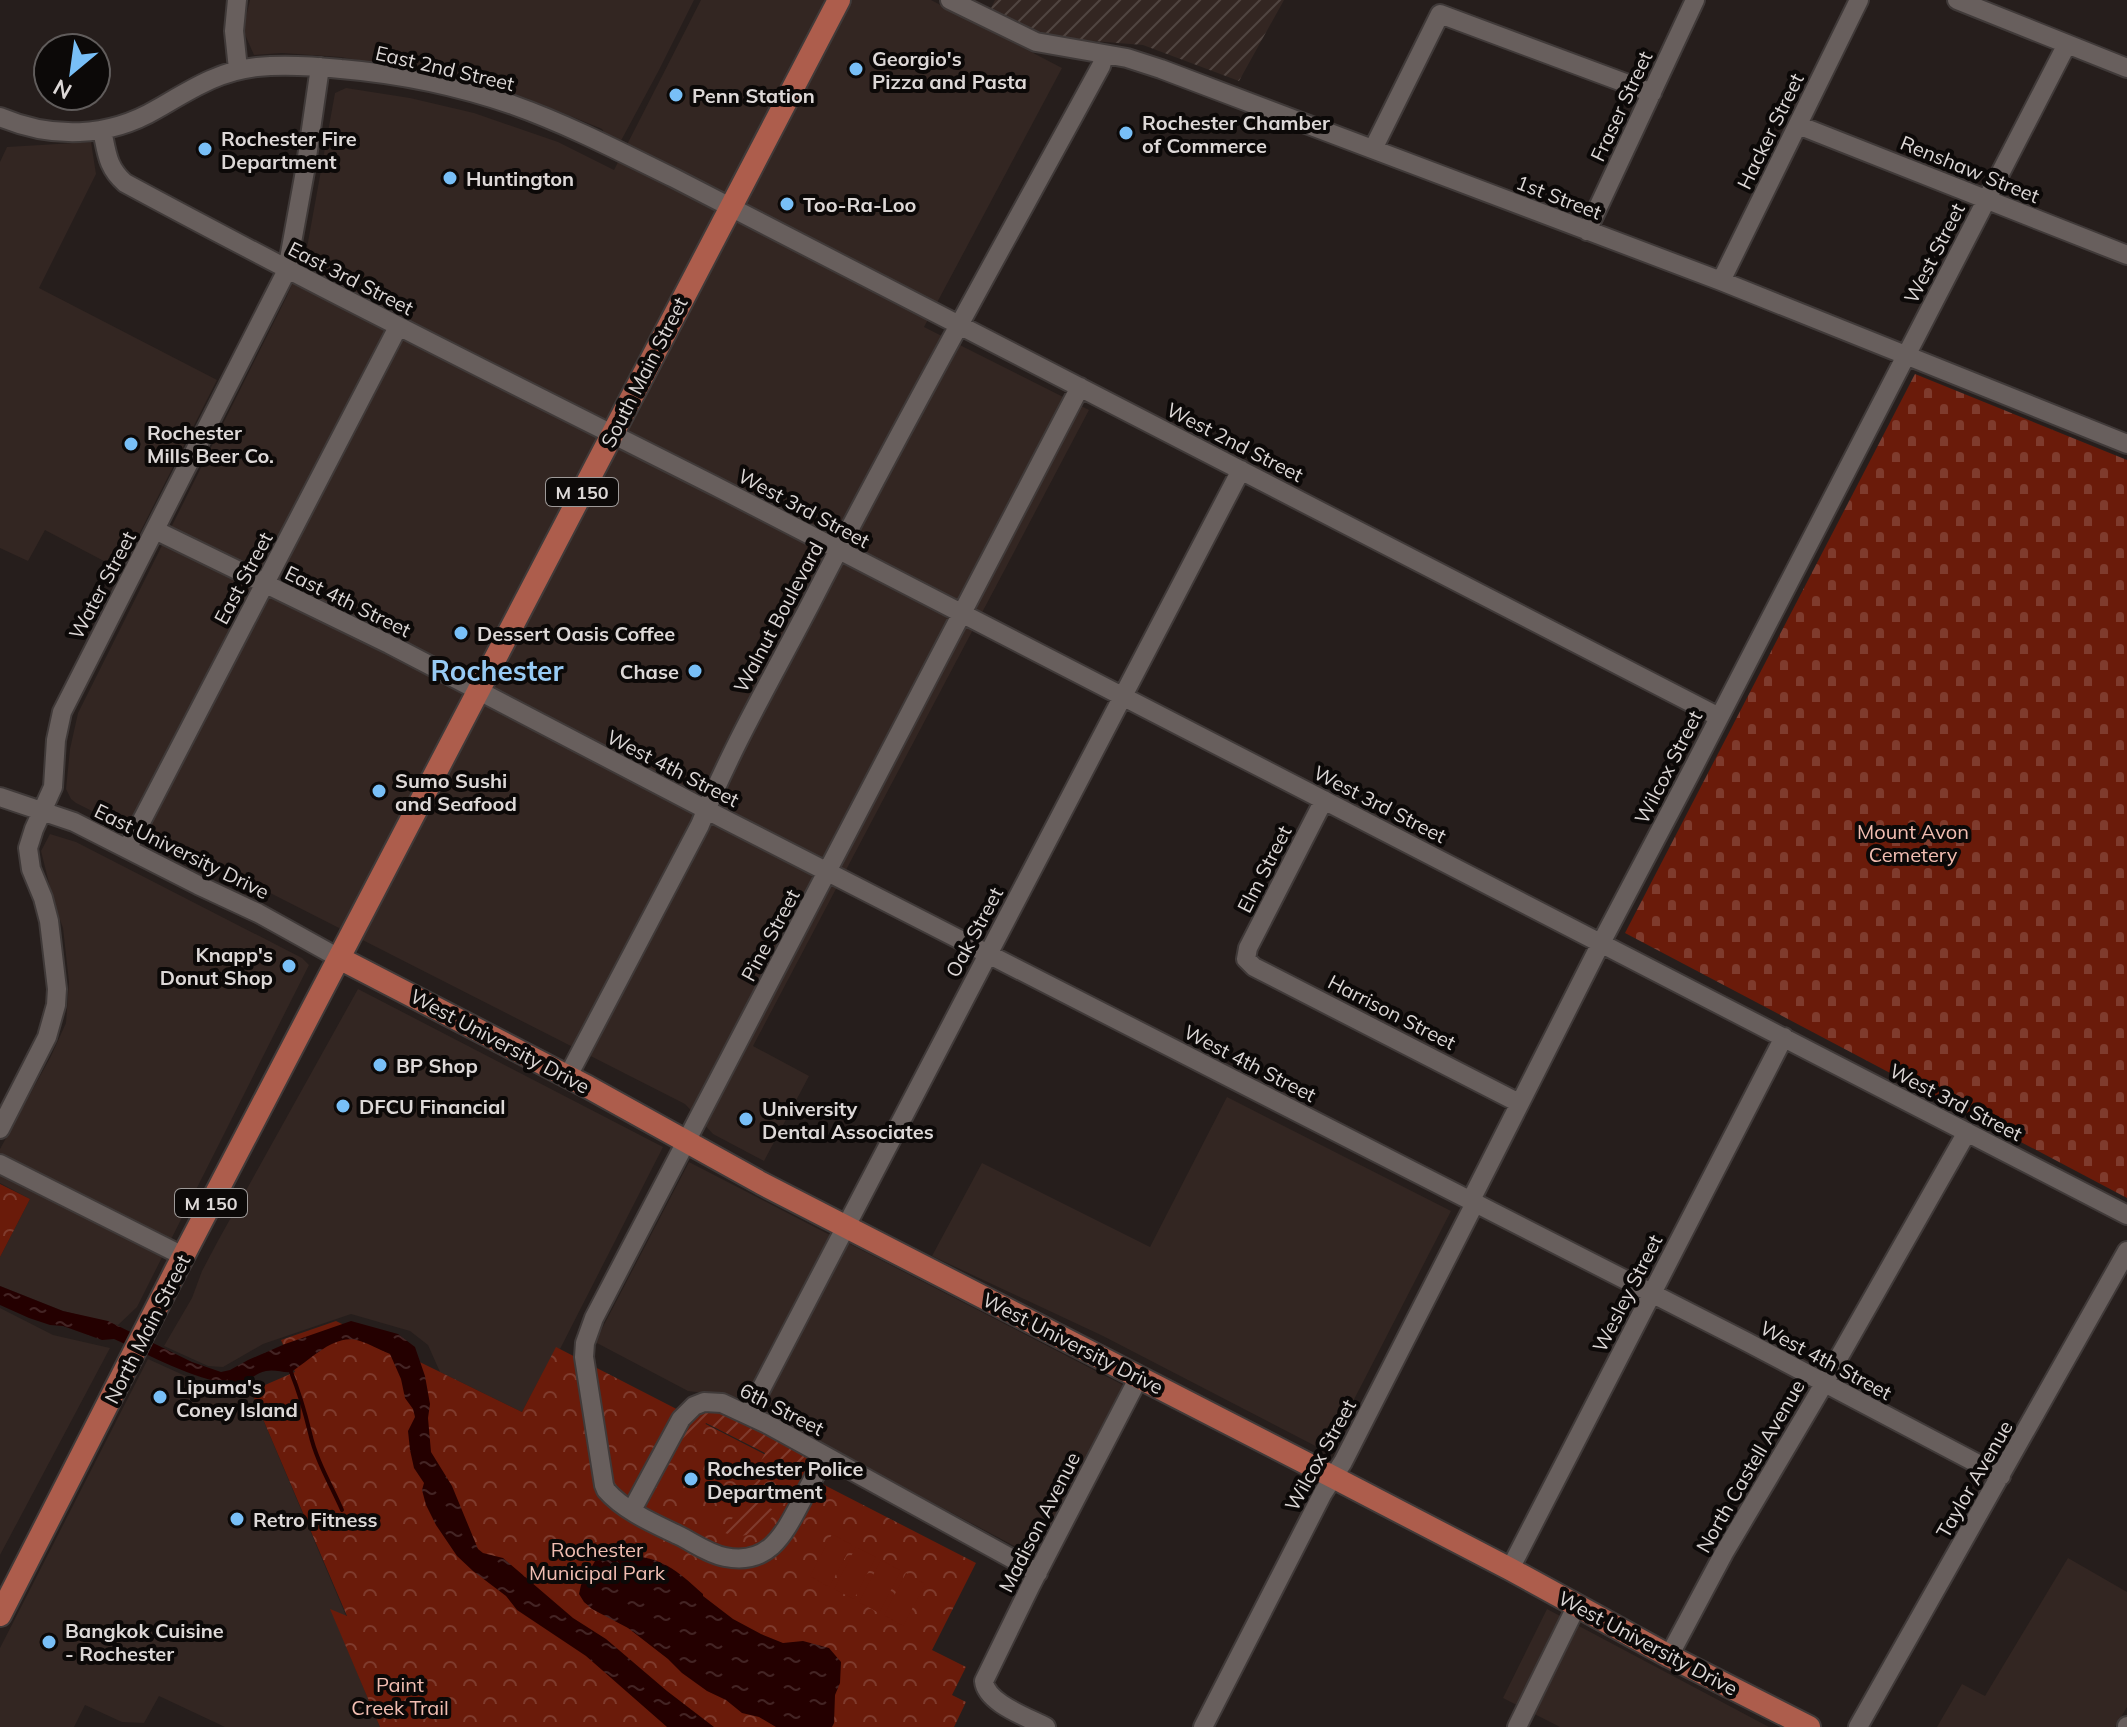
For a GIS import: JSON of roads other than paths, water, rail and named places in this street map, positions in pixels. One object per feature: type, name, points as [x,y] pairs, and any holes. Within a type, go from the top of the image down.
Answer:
[{"type":"main road","name":"South Main Street","points":[[339,958],[839,0]]},
{"type":"main road","name":"West University Drive","points":[[339,958],[568,1076],[761,1183],[1333,1477],[1809,1727]]},
{"type":"main road","name":"North Main Street","points":[[0,1615],[339,958]]},
{"type":"street","points":[[237,0],[234,31],[238,69]]},
{"type":"street","name":"1st Street","points":[[950,0],[974,5],[1036,42],[1146,64],[1373,149],[1721,281],[2127,444]]},
{"type":"street","name":"Fraser Street","points":[[1587,231],[1695,0]]},
{"type":"street","name":"Hacker Street","points":[[1721,281],[1859,0]]},
{"type":"street","points":[[1957,0],[2127,68]]},
{"type":"street","points":[[1373,149],[1440,14],[1652,93]]},
{"type":"street","name":"West Street","points":[[1907,355],[2067,44]]},
{"type":"street","name":"Walnut Boulevard","points":[[568,1076],[837,551],[1101,66],[1104,55]]},
{"type":"street","name":"East 2nd Street","points":[[0,117],[50,132],[102,130],[139,119],[196,85],[238,69],[282,65],[368,71],[425,81],[514,105],[586,135],[730,207]]},
{"type":"street","name":"Water Street","points":[[0,1129],[47,1037],[56,1005],[49,921],[31,869],[28,848],[53,787],[56,740],[62,712],[287,270],[320,67]]},
{"type":"street","name":"Renshaw Street","points":[[1798,125],[2127,255]]},
{"type":"street","name":"East 3rd Street","points":[[102,130],[110,165],[125,183],[287,270],[612,435]]},
{"type":"street","name":"West 2nd Street","points":[[730,207],[1719,717]]},
{"type":"street","name":"East Street","points":[[127,849],[398,327]]},
{"type":"street","name":"Wilcox Street","points":[[1203,1727],[1343,1462],[1601,943],[1907,355]]},
{"type":"street","name":"Pine Street","points":[[632,1510],[613,1498],[604,1485],[584,1357],[585,1343],[594,1318],[1080,387]]},
{"type":"street","name":"West 3rd Street","points":[[612,435],[2127,1215]]},
{"type":"street","name":"Oak Street","points":[[748,1414],[1241,470]]},
{"type":"street","name":"East 4th Street","points":[[155,530],[478,691]]},
{"type":"street","name":"West 4th Street","points":[[478,691],[2001,1476]]},
{"type":"street","name":"East University Drive","points":[[0,797],[74,822],[260,913],[339,958]]},
{"type":"street","name":"Elm Street","points":[[1246,959],[1248,948],[1324,800]]},
{"type":"street","name":"Harrison Street","points":[[1246,959],[1254,967],[1519,1103]]},
{"type":"street","name":"Wesley Street","points":[[1510,1569],[1784,1037]]},
{"type":"street","name":"North Castell Avenue","points":[[1669,1656],[1724,1553],[1967,1132]]},
{"type":"street","points":[[0,1164],[183,1256]]},
{"type":"street","name":"Taylor Avenue","points":[[1858,1727],[2127,1251]]},
{"type":"street","name":"Madison Avenue","points":[[1046,1727],[998,1702],[985,1688],[984,1681],[1139,1377]]},
{"type":"street","name":"6th Street","points":[[632,1510],[687,1411],[704,1402],[714,1401],[748,1414],[1038,1573]]},
{"type":"street","points":[[632,1510],[723,1557],[743,1559],[758,1555],[774,1545],[786,1531],[826,1457]]},
{"type":"street","points":[[1517,1727],[1577,1605]]},
{"type":"water","points":[[0,1286],[63,1311],[108,1321],[192,1362],[221,1372],[285,1344],[351,1321],[398,1334],[415,1347],[430,1404],[431,1452],[452,1486],[478,1549],[503,1558],[573,1618],[606,1639],[714,1727],[667,1727],[586,1656],[517,1610],[506,1596],[457,1556],[426,1505],[422,1490],[424,1483],[414,1468],[410,1450],[408,1431],[415,1417],[390,1354],[360,1341],[341,1340],[291,1372],[266,1371],[243,1383],[232,1384],[187,1372],[114,1339],[102,1340],[29,1318],[0,1305]]},
{"type":"water","points":[[625,1555],[668,1566],[733,1619],[761,1634],[783,1643],[803,1641],[829,1648],[841,1662],[832,1727],[776,1727],[759,1717],[742,1713],[682,1673],[628,1628],[592,1609],[579,1594],[595,1561]]},
{"type":"waterway","points":[[291,1372],[316,1453],[342,1510]]},
{"type":"place","name":"Georgio's Pizza and Pasta","points":[[856,69]]},
{"type":"place","name":"Penn Station","points":[[676,95]]},
{"type":"place","name":"Rochester Chamber of Commerce","points":[[1126,133]]},
{"type":"place","name":"Rochester Fire Department","points":[[205,149]]},
{"type":"place","name":"Huntington","points":[[450,178]]},
{"type":"place","name":"Too-Ra-Loo","points":[[787,204]]},
{"type":"place","name":"Rochester Mills Beer Co.","points":[[131,444]]},
{"type":"place","name":"Dessert Oasis Coffee","points":[[461,633]]},
{"type":"place","name":"Chase","points":[[695,671]]},
{"type":"place","name":"Sumo Sushi and Seafood","points":[[379,791]]},
{"type":"place","name":"Knapp's Donut Shop","points":[[289,966]]},
{"type":"place","name":"BP Shop","points":[[380,1065]]},
{"type":"place","name":"DFCU Financial","points":[[343,1106]]},
{"type":"place","name":"University Dental Associates","points":[[746,1119]]},
{"type":"place","name":"Lipuma's Coney Island","points":[[160,1397]]},
{"type":"place","name":"Rochester Police Department","points":[[691,1479]]},
{"type":"place","name":"Retro Fitness","points":[[237,1519]]},
{"type":"place","name":"Bangkok Cuisine - Rochester","points":[[49,1642]]},
{"type":"district","name":"Rochester","points":[[497,670]]},
{"type":"park label","name":"Mount Avon Cemetery","points":[[1913,842]]},
{"type":"park label","name":"Rochester Municipal Park","points":[[597,1560]]},
{"type":"park label","name":"Paint Creek Trail","points":[[400,1696]]}]
